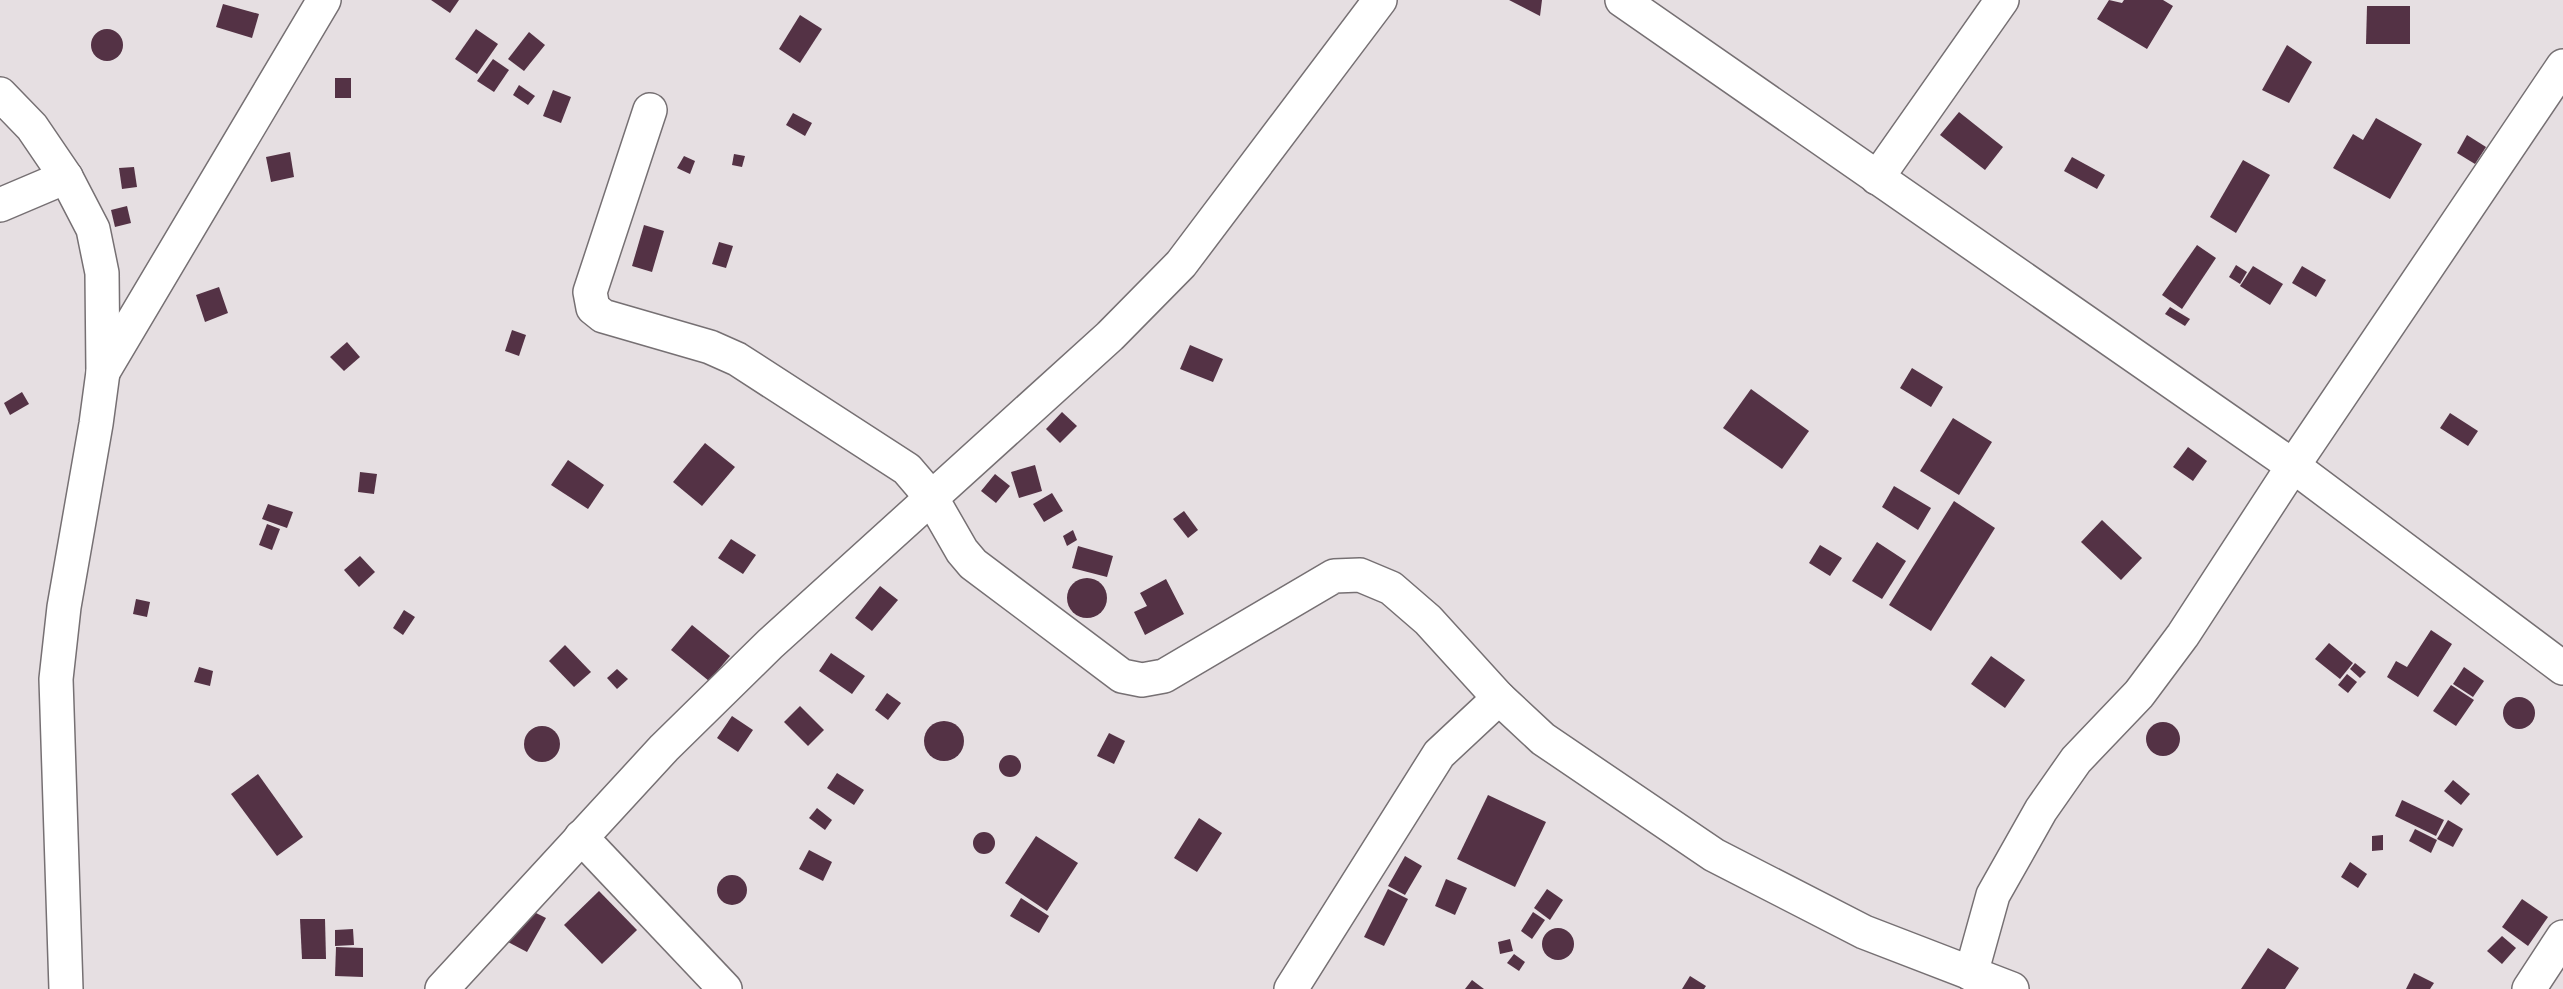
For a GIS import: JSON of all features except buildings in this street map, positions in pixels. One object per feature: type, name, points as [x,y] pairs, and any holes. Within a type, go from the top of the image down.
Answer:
[{"type":"street","points":[[103,372],[324,0]]},
{"type":"street","points":[[442,989],[664,748],[770,644],[1110,336],[1181,264],[1380,0]]},
{"type":"street","points":[[1622,0],[2293,466],[2563,668]]},
{"type":"street","points":[[1877,178],[2002,0]]},
{"type":"street","points":[[1971,974],[1980,933],[1993,895],[2041,810],[2076,760],[2139,694],[2177,644],[2293,466],[2563,66]]},
{"type":"street","points":[[0,94],[32,127],[66,177],[93,230],[102,273],[103,372],[96,424],[63,607],[56,680],[66,989]]},
{"type":"street","points":[[650,110],[590,292],[593,308],[603,316],[710,347],[737,359],[907,469],[931,497],[962,551],[973,564],[1122,676],[1142,680],[1164,676],[1334,576],[1360,575],[1391,588],[1428,620],[1499,698],[1543,739],[1714,855],[1864,932],[2012,989]]},
{"type":"street","points":[[0,206],[66,177]]},
{"type":"street","points":[[1291,989],[1439,754],[1499,698]]},
{"type":"street","points":[[581,837],[725,989]]},
{"type":"street","points":[[2529,989],[2563,937]]}]
